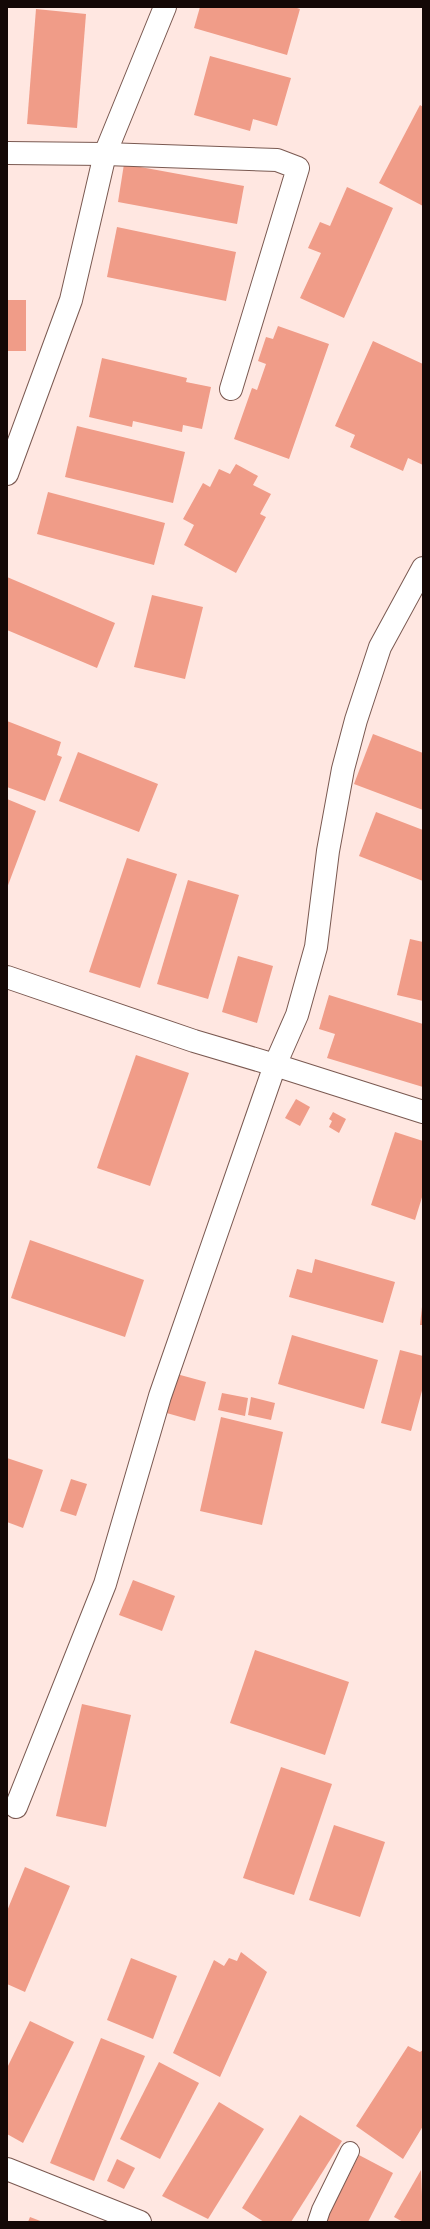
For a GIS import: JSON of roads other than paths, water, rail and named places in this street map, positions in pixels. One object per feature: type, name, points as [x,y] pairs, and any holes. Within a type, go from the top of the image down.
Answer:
[{"type":"street","points":[[7,474],[71,300],[105,154],[165,7]]},
{"type":"street","points":[[7,153],[105,154],[277,160],[298,168],[260,291],[232,389]]},
{"type":"street","points":[[16,1808],[105,1584],[160,1396],[275,1065],[297,1015],[316,947],[328,851],[343,769],[356,720],[380,647],[423,568]]},
{"type":"street","points":[[7,977],[194,1041],[423,1112]]},
{"type":"street","points":[[7,2169],[140,2222]]},
{"type":"lane","points":[[317,2222],[321,2210],[350,2151]]}]
